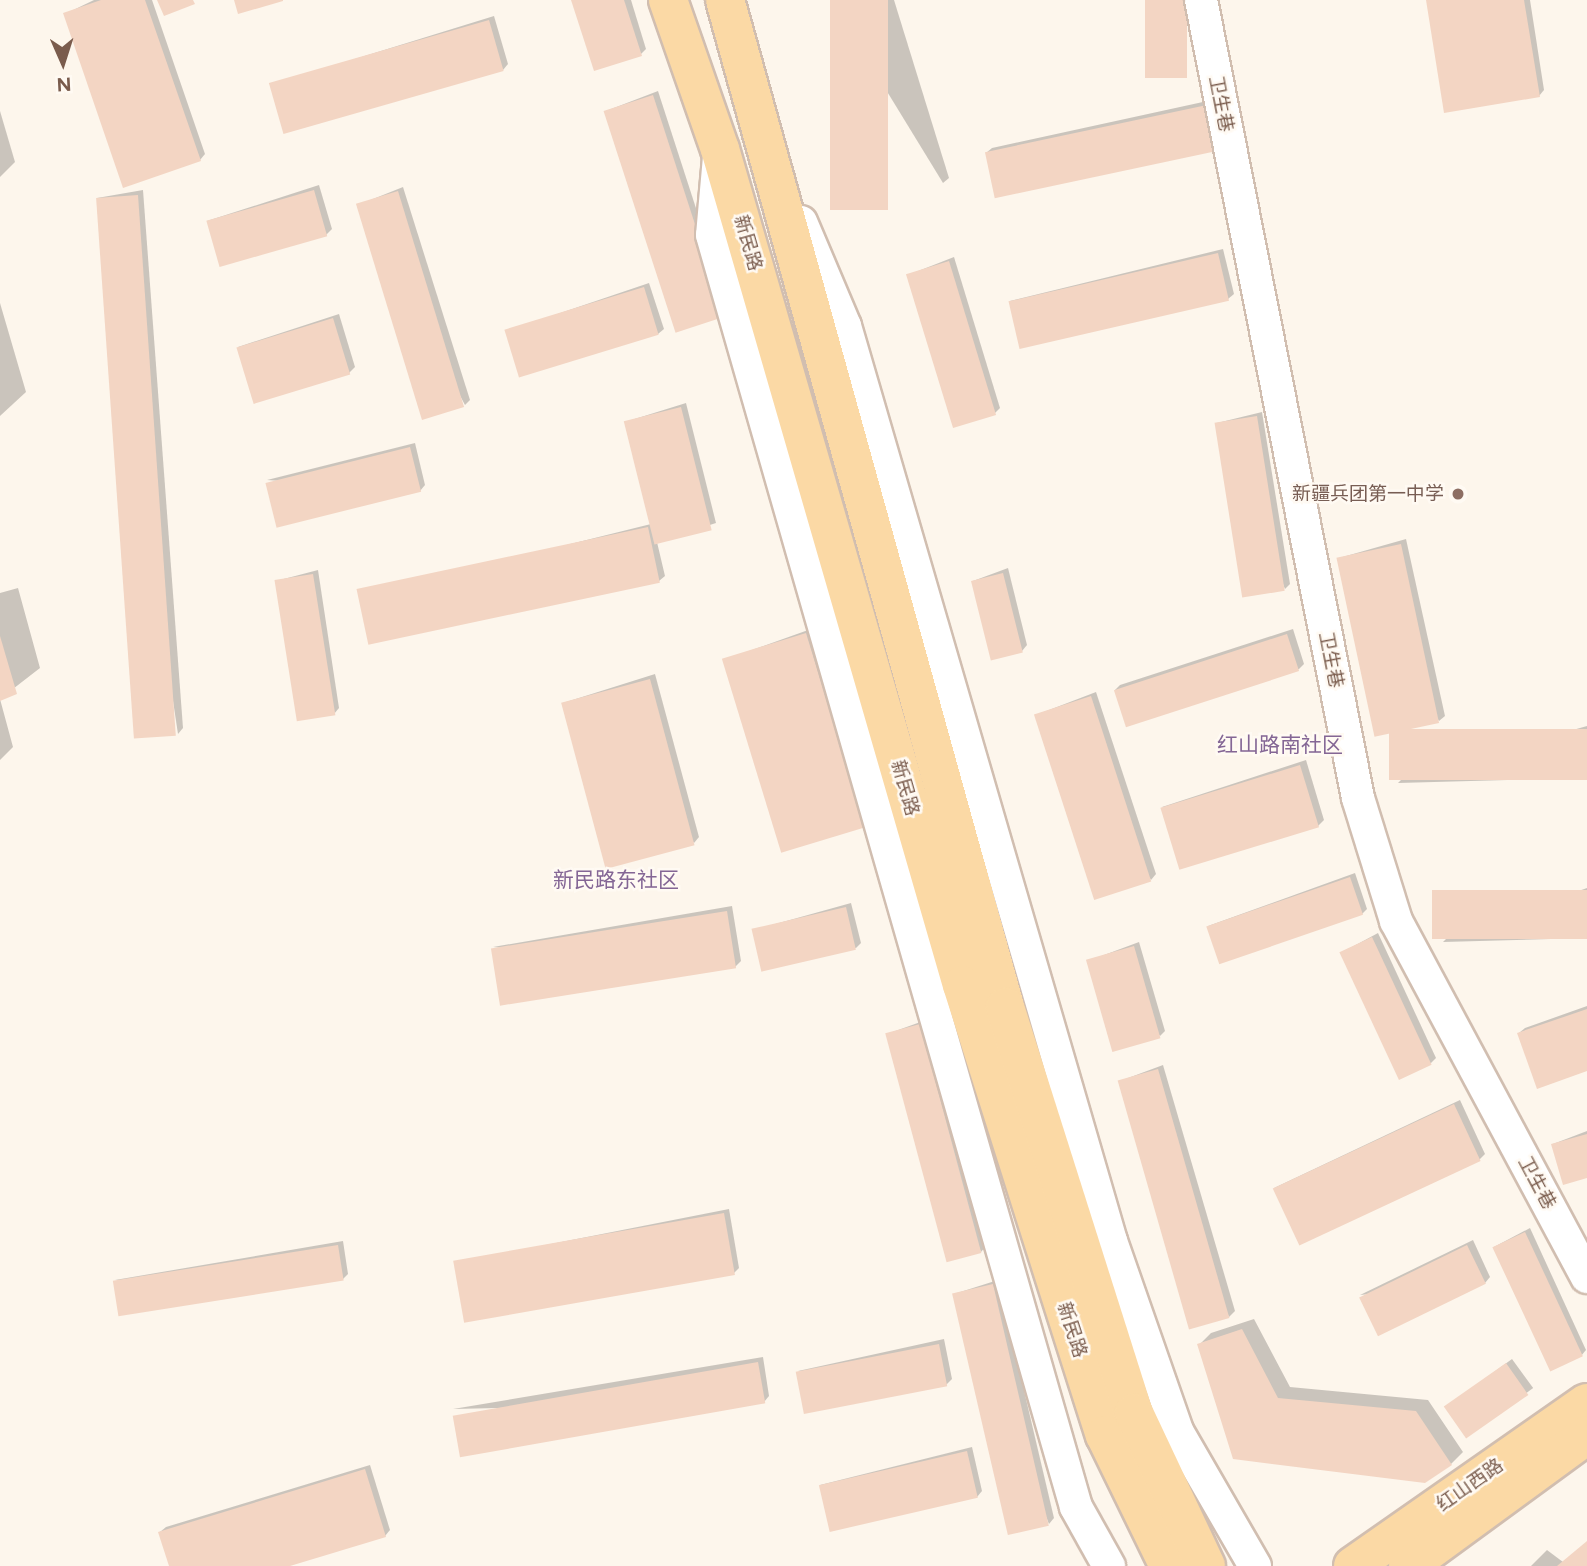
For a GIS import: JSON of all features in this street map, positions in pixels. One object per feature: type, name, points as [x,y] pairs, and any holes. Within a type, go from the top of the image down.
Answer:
[{"type":"main road","name":"新民路","points":[[668,0],[720,149],[962,985],[1105,1435],[1169,1566]]},
{"type":"main road","name":"新民路","points":[[725,0],[823,341],[1005,1007],[1134,1413],[1206,1566]]},
{"type":"main road","name":"红山西路","points":[[1353,1566],[1587,1403]]},
{"type":"main road","name":"红山西路","points":[[1408,1566],[1587,1435]]},
{"type":"street","name":"卫生巷","points":[[1201,0],[1358,798],[1396,921],[1587,1277]]},
{"type":"street","points":[[769,147],[845,326],[1116,1253],[1177,1431],[1255,1566]]},
{"type":"street","points":[[720,149],[712,235],[1076,1507],[1109,1566]]},
{"type":"building","points":[[101,0],[145,0],[201,161],[123,188],[63,13]]},
{"type":"building","points":[[157,0],[193,0],[195,4],[164,16]]},
{"type":"building","points":[[234,0],[283,0],[283,1],[238,14]]},
{"type":"building","points":[[571,0],[624,0],[642,56],[594,71]]},
{"type":"building","points":[[830,0],[888,0],[888,210],[830,210]]},
{"type":"building","points":[[1145,0],[1187,0],[1187,78],[1145,78]]},
{"type":"building","points":[[1426,0],[1524,0],[1540,97],[1444,113]]},
{"type":"building","points":[[489,20],[504,71],[283,134],[269,83]]},
{"type":"building","points":[[653,95],[725,317],[676,333],[604,111]]},
{"type":"building","points":[[1207,105],[1217,151],[995,198],[985,152]]},
{"type":"building","points":[[314,190],[327,236],[220,267],[206,221]]},
{"type":"building","points":[[398,191],[464,407],[422,420],[356,204]]},
{"type":"building","points":[[138,195],[176,736],[134,739],[96,198]]},
{"type":"building","points":[[1218,253],[1229,301],[1020,349],[1009,301]]},
{"type":"building","points":[[949,261],[996,415],[953,428],[906,274]]},
{"type":"building","points":[[644,287],[659,335],[519,378],[504,330]]},
{"type":"building","points":[[333,318],[350,374],[254,404],[236,348]]},
{"type":"building","points":[[681,407],[712,530],[654,545],[624,421]]},
{"type":"building","points":[[1257,416],[1285,591],[1242,598],[1215,423]]},
{"type":"building","points":[[410,447],[421,492],[277,528],[265,483]]},
{"type":"building","points":[[648,527],[660,583],[368,645],[357,589]]},
{"type":"building","points":[[1401,544],[1439,723],[1374,737],[1336,558]]},
{"type":"building","points":[[1003,573],[1023,653],[991,661],[971,581]]},
{"type":"building","points":[[313,574],[335,715],[297,721],[274,580]]},
{"type":"building","points":[[806,633],[865,827],[781,853],[722,659]]},
{"type":"building","points":[[1287,634],[1299,671],[1126,727],[1114,690]]},
{"type":"building","points":[[0,636],[17,694],[0,701]]},
{"type":"building","points":[[650,679],[695,845],[606,869],[561,703]]},
{"type":"building","points":[[1091,696],[1151,881],[1094,900],[1034,715]]},
{"type":"building","points":[[1389,729],[1587,729],[1587,780],[1389,780]]},
{"type":"building","points":[[1300,765],[1319,827],[1179,870],[1160,808]]},
{"type":"building","points":[[1350,877],[1363,915],[1219,964],[1206,926]]},
{"type":"building","points":[[1432,890],[1587,890],[1587,939],[1432,939]]},
{"type":"building","points":[[846,907],[856,950],[761,972],[751,929]]},
{"type":"building","points":[[727,911],[736,968],[500,1006],[491,948]]},
{"type":"building","points":[[1372,937],[1432,1065],[1399,1080],[1339,952]]},
{"type":"building","points":[[1134,946],[1160,1038],[1112,1052],[1086,960]]},
{"type":"building","points":[[1587,1009],[1587,1071],[1537,1089],[1517,1033]]},
{"type":"building","points":[[920,1024],[981,1253],[947,1262],[885,1033]]},
{"type":"building","points":[[1158,1069],[1229,1318],[1189,1330],[1118,1081]]},
{"type":"building","points":[[1454,1104],[1481,1161],[1299,1246],[1273,1189]]},
{"type":"building","points":[[1587,1134],[1587,1178],[1563,1185],[1551,1144]]},
{"type":"building","points":[[724,1213],[735,1275],[464,1323],[453,1261]]},
{"type":"building","points":[[1525,1232],[1583,1356],[1550,1371],[1492,1247]]},
{"type":"building","points":[[338,1245],[344,1281],[118,1316],[113,1281]]},
{"type":"building","points":[[1467,1245],[1486,1284],[1378,1336],[1359,1298]]},
{"type":"building","points":[[993,1284],[1049,1526],[1008,1535],[952,1293]]},
{"type":"building","points":[[1242,1329],[1278,1398],[1416,1411],[1452,1465],[1425,1483],[1233,1459],[1197,1344]]},
{"type":"building","points":[[939,1344],[947,1386],[804,1414],[796,1372]]},
{"type":"building","points":[[758,1362],[765,1403],[460,1457],[453,1416]]},
{"type":"building","points":[[1506,1363],[1528,1395],[1466,1439],[1444,1407]]},
{"type":"building","points":[[967,1451],[978,1498],[830,1532],[819,1485]]},
{"type":"building","points":[[365,1469],[386,1537],[290,1566],[169,1566],[158,1532]]},
{"type":"building","points":[[1587,1541],[1587,1566],[1557,1566]]},
{"type":"place","name":"新疆兵团第一中学","points":[[1458,494]]},
{"type":"district","name":"红山路南社区","points":[[1280,745]]},
{"type":"district","name":"新民路东社区","points":[[616,880]]}]
